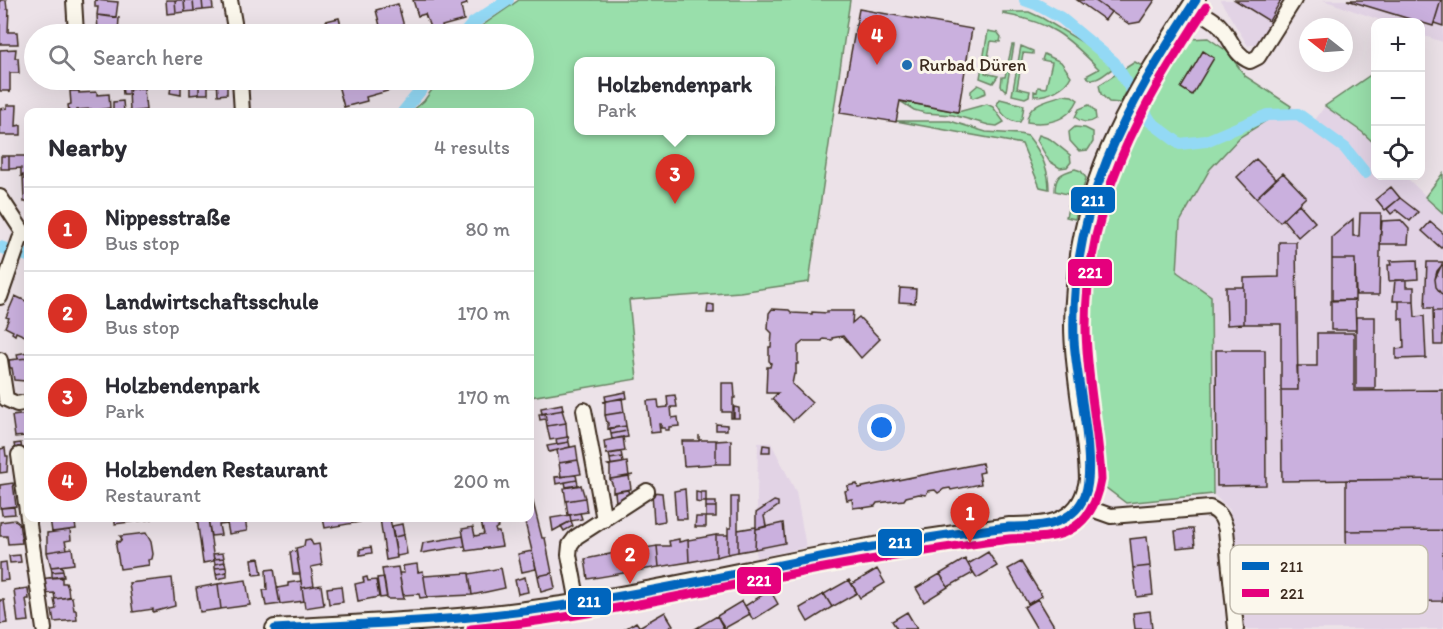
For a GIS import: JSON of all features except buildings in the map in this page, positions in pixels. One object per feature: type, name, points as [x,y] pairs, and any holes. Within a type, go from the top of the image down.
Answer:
[{"type":"street","points":[[74,0],[75,24]]},
{"type":"street","points":[[230,0],[234,24]]},
{"type":"street","points":[[275,629],[458,618],[578,603],[667,589],[838,553],[1055,523],[1074,512],[1083,502],[1089,480],[1075,346],[1074,325],[1078,275],[1085,228],[1095,190],[1112,146],[1137,98],[1194,4],[1217,22],[1235,50],[1242,58],[1250,61],[1258,57],[1294,0]]},
{"type":"street","points":[[241,90],[242,108]]},
{"type":"street","points":[[0,197],[24,236],[0,297]]},
{"type":"street","points":[[0,360],[6,399],[17,404],[24,403]]},
{"type":"street","points":[[584,410],[604,520]]},
{"type":"street","points":[[19,455],[24,490]]},
{"type":"street","points":[[578,603],[569,555],[570,545],[576,537],[647,491]]},
{"type":"street","points":[[1083,502],[1111,516],[1210,508],[1217,511],[1226,530],[1230,570]]},
{"type":"street","points":[[29,522],[44,629]]},
{"type":"street","points":[[1234,614],[1236,629]]},
{"type":"shaded area","points":[[1220,0],[1287,0],[1258,43],[1248,46]]},
{"type":"shaded area","points":[[1323,0],[1443,0],[1443,42],[1425,36],[1425,18],[1375,18]]},
{"type":"shaded area","points":[[1291,106],[1315,120],[1325,106],[1371,141],[1371,180],[1409,180],[1443,213],[1443,629],[1238,629],[1237,614],[1428,614],[1428,545],[1232,545],[1230,510],[1213,494],[1211,296],[1177,272],[1180,222],[1210,169],[1240,137],[1272,117],[1287,114]]},
{"type":"shaded area","points":[[758,443],[771,443],[796,492],[806,547],[756,558]]},
{"type":"green space","points":[[519,0],[850,0],[809,282],[740,292],[629,300],[637,379],[534,396],[534,108],[416,108],[432,90],[534,90],[534,24],[484,24]]},
{"type":"green space","points":[[1003,12],[1029,12],[1042,18],[1087,45],[1106,59],[1112,69],[1099,78],[1089,78],[1086,76],[1099,69],[1067,39],[1045,26],[1003,14]]},
{"type":"green space","points":[[988,31],[998,33],[1001,37],[1000,42],[991,41],[985,73],[998,76],[993,83],[980,78]]},
{"type":"green space","points":[[1208,38],[1227,51],[1245,76],[1291,106],[1287,114],[1272,117],[1240,137],[1210,169],[1180,222],[1177,272],[1211,296],[1213,494],[1126,503],[1105,487],[1090,328],[1099,234],[1129,142],[1189,39]]},
{"type":"green space","points":[[1012,45],[1014,45],[1006,91],[1001,86],[1002,77],[1005,77]]},
{"type":"green space","points":[[1021,46],[1033,51],[1033,54],[1023,53],[1017,88],[1030,91],[1029,96],[1025,98],[1012,95]]},
{"type":"green space","points":[[1044,54],[1061,62],[1071,76],[1065,85],[1056,91],[1034,96],[1034,91],[1037,92],[1038,87],[1046,88],[1052,62],[1042,60]]},
{"type":"green space","points":[[1135,62],[1142,66],[1120,103],[1109,102],[1101,94],[1099,85]]},
{"type":"green space","points":[[1371,75],[1371,140],[1362,132],[1325,106]]},
{"type":"green space","points":[[978,85],[985,88],[986,93],[973,98],[971,91]]},
{"type":"green space","points":[[1063,95],[1072,96],[1078,100],[1069,113],[1050,122],[1027,122],[1034,106]]},
{"type":"green space","points":[[1000,99],[1024,105],[1020,122],[1012,121],[1003,114],[997,104]]},
{"type":"green space","points":[[900,101],[958,112],[987,104],[993,107],[1004,122],[997,126],[953,115],[925,113],[914,110]]},
{"type":"green space","points":[[1089,105],[1095,111],[1096,119],[1085,122],[1075,117],[1079,109]]},
{"type":"green space","points":[[896,121],[950,121],[986,132],[1028,136],[1043,161],[1048,175],[1049,189],[1040,187],[1022,144]]},
{"type":"green space","points":[[1075,127],[1093,132],[1093,142],[1088,150],[1079,151],[1070,141],[1069,132]]},
{"type":"green space","points":[[1039,135],[1050,139],[1070,155],[1071,162],[1067,167],[1060,168],[1049,161],[1037,140]]},
{"type":"green space","points":[[1075,169],[1081,171],[1086,178],[1075,219],[1066,217],[1071,195],[1055,191],[1056,182],[1060,176]]},
{"type":"green space","points":[[1443,173],[1443,213],[1425,197]]},
{"type":"waterway","points":[[472,24],[508,0]]},
{"type":"waterway","points":[[1025,0],[1061,18],[1114,62],[1151,122],[1180,144],[1206,141],[1267,115],[1298,114],[1345,148],[1365,173]]},
{"type":"waterway","points":[[406,108],[421,90]]},
{"type":"waterway","points":[[0,247],[24,255]]},
{"type":"transit line","name":"211","points":[[275,629],[449,619],[553,607],[903,542],[991,529],[1045,525],[1070,515],[1085,495],[1089,463],[1074,340],[1075,292],[1081,246],[1092,202],[1125,120],[1170,40],[1196,0]]},
{"type":"transit line","name":"221","points":[[471,629],[575,615],[930,550],[1009,539],[1050,537],[1071,529],[1084,519],[1097,497],[1101,480],[1086,326],[1088,281],[1095,238],[1121,158],[1139,119],[1159,82],[1206,7]]},
{"type":"place","name":"Holzbenden Restaurant","points":[[877,65]]},
{"type":"place","name":"Rurbad Düren","points":[[907,65]]},
{"type":"place","name":"Holzbendenpark","points":[[675,204]]},
{"type":"place","name":"Nippesstraße","points":[[970,543]]},
{"type":"place","name":"Landwirtschaftsschule","points":[[630,584]]}]
